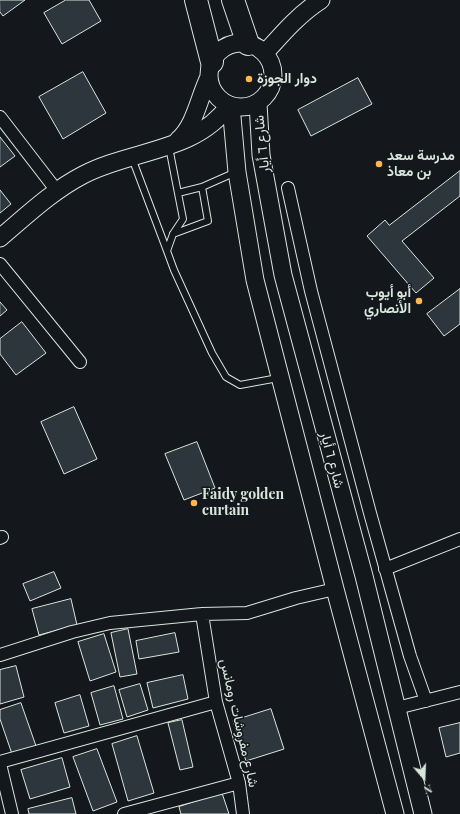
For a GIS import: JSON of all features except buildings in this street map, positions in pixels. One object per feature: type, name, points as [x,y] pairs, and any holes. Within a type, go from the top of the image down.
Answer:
[{"type":"highway","points":[[233,0],[256,49]]},
{"type":"highway","points":[[197,5],[210,69]]},
{"type":"main road","points":[[256,49],[321,0]]},
{"type":"main road","points":[[171,145],[185,134],[192,121],[210,69],[216,54],[223,49],[240,43],[256,49],[270,61],[273,69],[271,88],[266,96],[258,103],[241,108],[230,106],[221,101],[210,86],[210,69]]},
{"type":"main road","name":"شارع ٦ أيار","points":[[258,103],[261,155],[282,275],[364,576],[424,814]]},
{"type":"main road","points":[[0,238],[57,191],[82,175],[109,163],[171,145],[202,131],[216,122],[230,106]]},
{"type":"main road","name":"شارع ٦ أيار","points":[[230,106],[236,172],[255,280],[335,589],[394,808]]},
{"type":"main road","points":[[394,808],[419,796]]},
{"type":"street","points":[[0,117],[57,191]]},
{"type":"street","points":[[288,188],[311,291],[385,569],[410,656],[426,701]]},
{"type":"street","points":[[0,264],[80,362]]},
{"type":"street","points":[[385,569],[460,539]]},
{"type":"street","points":[[0,655],[72,632],[110,623],[202,614],[247,613],[296,598],[335,589]]},
{"type":"street","name":"شارع مفروشات رومانس","points":[[202,614],[216,702],[239,783],[242,814]]},
{"type":"street","points":[[397,708],[460,692]]},
{"type":"street","points":[[12,814],[0,763],[216,702]]},
{"type":"street","points":[[124,814],[239,783]]},
{"type":"lane","points":[[167,251],[173,234],[183,219],[171,145]]},
{"type":"lane","points":[[131,157],[174,270],[209,346],[226,377],[240,385],[280,378]]},
{"type":"lane","points":[[178,193],[202,188],[236,172]]},
{"type":"lane","points":[[173,234],[208,221],[202,188]]},
{"type":"place","name":"دوار الجوزة","points":[[249,79]]},
{"type":"place","name":"مدرسة سعد بن معاذ","points":[[379,164]]},
{"type":"place","name":"أبو أيوب الأنصاري","points":[[419,301]]},
{"type":"place","name":"Faidy golden curtain","points":[[194,503]]}]
